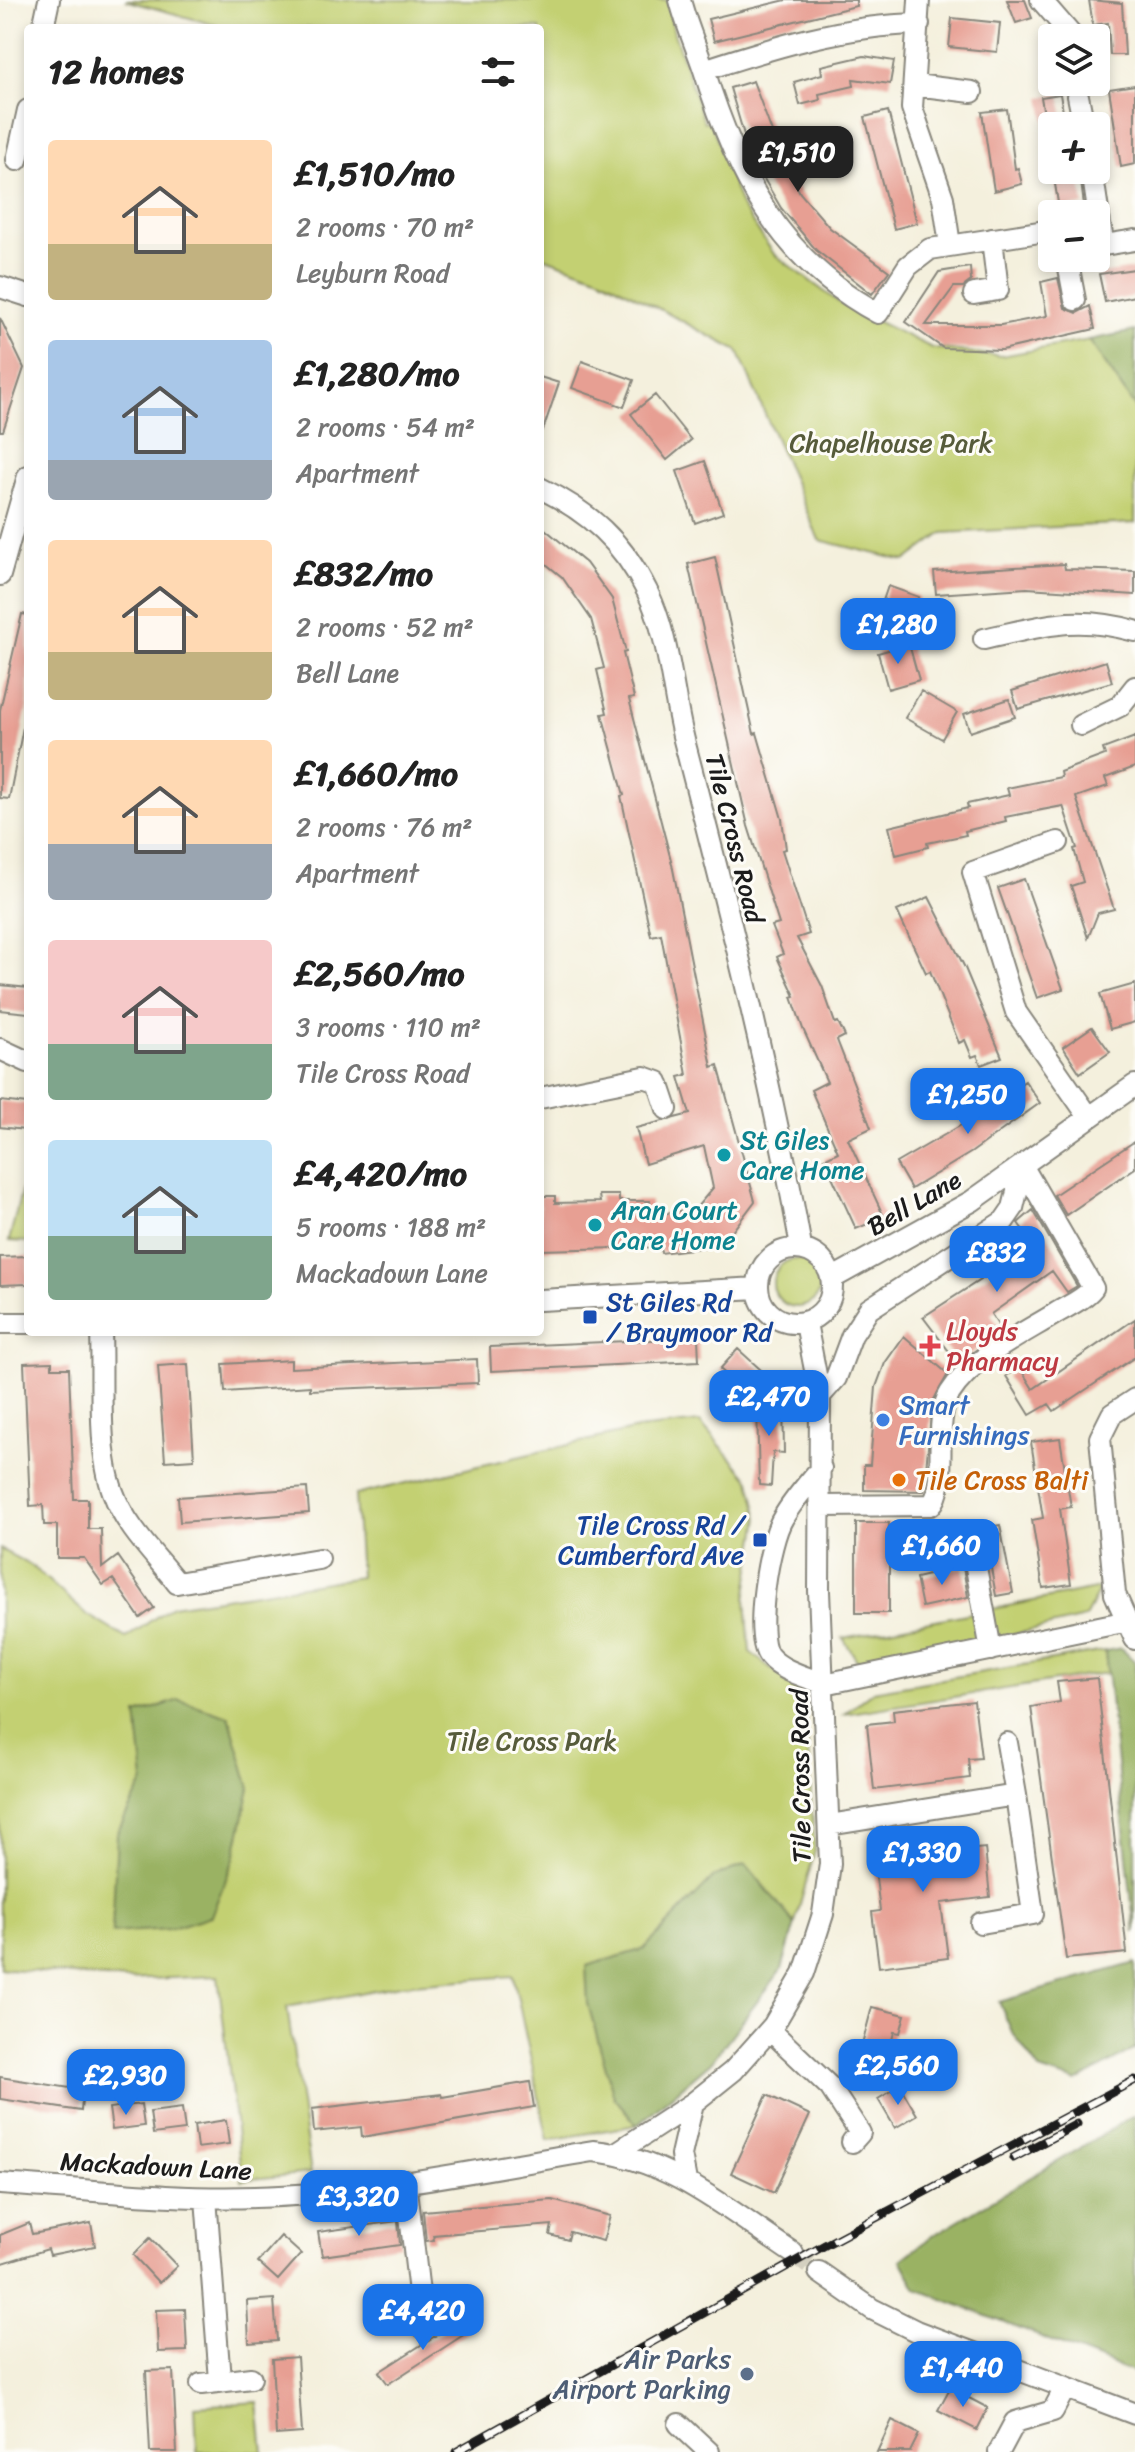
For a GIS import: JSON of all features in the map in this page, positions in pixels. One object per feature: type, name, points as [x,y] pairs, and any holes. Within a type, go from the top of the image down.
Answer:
[{"type":"street","points":[[44,24],[49,0]]},
{"type":"street","points":[[680,0],[715,107],[740,169],[789,245],[852,298],[878,313],[918,256],[950,245],[1038,232]]},
{"type":"street","points":[[919,0],[912,108],[943,198],[950,245]]},
{"type":"street","points":[[1041,0],[1062,24]]},
{"type":"street","points":[[704,70],[876,24],[919,24]]},
{"type":"street","points":[[915,85],[972,92]]},
{"type":"street","points":[[1078,96],[1081,112]]},
{"type":"street","points":[[17,160],[24,128]]},
{"type":"street","points":[[974,294],[998,290],[992,239]]},
{"type":"street","points":[[1110,244],[1135,240]]},
{"type":"street","points":[[1070,272],[1075,300]]},
{"type":"street","points":[[0,287],[24,295]]},
{"type":"street","name":"Tile Cross Road","points":[[544,490],[571,503],[600,524],[647,592],[663,642],[676,709],[748,1002],[801,1247]]},
{"type":"street","points":[[0,575],[19,541],[24,505]]},
{"type":"street","points":[[984,639],[1052,623],[1099,621],[1135,631]]},
{"type":"street","points":[[1081,725],[1120,706],[1135,687]]},
{"type":"street","points":[[1058,842],[973,872],[1016,1012],[1089,1117]]},
{"type":"street","points":[[0,1049],[24,1060]]},
{"type":"street","points":[[544,1097],[644,1077],[658,1082],[667,1109]]},
{"type":"street","name":"Bell Lane","points":[[833,1278],[905,1241],[1023,1167],[1135,1085]]},
{"type":"street","points":[[820,1396],[836,1378],[852,1335],[869,1309],[1004,1221],[1013,1208],[1023,1167]]},
{"type":"street","points":[[820,1506],[931,1505],[937,1499],[940,1484],[939,1439],[949,1394],[970,1370],[1093,1288],[1023,1167]]},
{"type":"street","points":[[801,1247],[820,1259],[833,1278],[827,1306],[806,1323],[785,1322],[774,1317],[760,1300],[758,1288],[762,1270],[768,1261],[783,1251],[801,1247]]},
{"type":"street","points":[[544,1300],[758,1288]]},
{"type":"street","points":[[0,1323],[24,1323]]},
{"type":"street","name":"Tile Cross Road","points":[[616,2153],[693,2103],[733,2071],[770,2030],[804,1973],[823,1914],[830,1864],[819,1591],[820,1396],[806,1323]]},
{"type":"street","points":[[101,1336],[105,1444],[112,1490],[121,1509],[177,1583],[319,1559]]},
{"type":"street","points":[[821,1468],[781,1520],[769,1557],[762,1636],[766,1653],[775,1662],[824,1684],[991,1650],[1131,1630],[1115,1594],[1100,1438],[1112,1414],[1135,1399]]},
{"type":"street","points":[[971,1540],[991,1650]]},
{"type":"street","points":[[981,1923],[1033,1914],[1007,1743]]},
{"type":"street","points":[[829,1825],[1016,1795]]},
{"type":"street","points":[[770,2030],[830,2087],[860,2133],[852,2142]]},
{"type":"street","points":[[686,2181],[681,2155],[693,2103]]},
{"type":"street","name":"Mackadown Lane","points":[[0,2184],[206,2198],[260,2197],[406,2181],[593,2151],[616,2153],[686,2181],[793,2253]]},
{"type":"street","points":[[406,2181],[423,2327]]},
{"type":"street","points":[[206,2198],[211,2382],[251,2378]]},
{"type":"street","points":[[819,2272],[872,2309],[916,2331],[1064,2390],[1135,2414]]},
{"type":"street","points":[[999,2452],[1015,2422],[1053,2411],[1064,2390]]},
{"type":"street","points":[[679,2424],[709,2452]]},
{"type":"green space","name":"Chapelhouse Park","points":[[125,0],[667,0],[674,33],[704,122],[710,120],[741,206],[774,254],[841,304],[932,348],[1001,356],[1089,340],[1135,407],[1135,523],[943,533],[905,561],[819,540],[738,351],[600,277],[544,257],[544,24],[212,24]]},
{"type":"green space","points":[[1135,331],[1135,407],[1089,340]]},
{"type":"green space","points":[[24,1181],[24,1242],[9,1241]]},
{"type":"green space","points":[[797,1259],[814,1266],[821,1283],[814,1300],[797,1307],[780,1300],[773,1283],[780,1266]]},
{"type":"green space","name":"Tile Cross Park","points":[[700,1422],[750,1480],[759,1518],[746,1599],[750,1652],[804,1694],[815,1851],[782,1969],[711,2062],[637,2125],[548,2140],[513,1976],[400,1985],[287,2007],[311,2173],[242,2180],[218,1976],[126,1980],[0,1968],[0,1549],[32,1566],[86,1614],[126,1638],[172,1606],[360,1577],[355,1495],[637,1429]]},
{"type":"green space","points":[[1100,1588],[1085,1618],[863,1670],[843,1638]]},
{"type":"green space","points":[[1121,1648],[1135,1662],[1135,1933],[1105,1651]]},
{"type":"green space","points":[[1105,1651],[1107,1673],[844,1714],[873,1691]]},
{"type":"green space","points":[[179,1700],[229,1716],[250,1788],[234,1859],[211,1916],[169,1929],[112,1933],[117,1833],[144,1781],[137,1714]]},
{"type":"green space","points":[[746,1864],[795,1924],[782,1969],[711,2062],[637,2125],[614,2097],[588,2004],[586,1966],[644,1949],[714,1877]]},
{"type":"green space","points":[[1135,1963],[1135,2049],[1076,2082],[1039,2070],[1012,2032],[999,2002]]},
{"type":"green space","points":[[1135,2115],[1135,2373],[917,2289],[901,2260],[932,2236]]},
{"type":"green space","points":[[258,2402],[263,2452],[197,2452],[195,2406]]},
{"type":"building","points":[[786,0],[856,0],[856,6],[714,41],[708,19]]},
{"type":"building","points":[[1007,0],[1025,0],[1032,18],[1016,23]]},
{"type":"building","points":[[1089,0],[1122,3],[1125,55],[1110,55],[1110,24],[1093,24]]},
{"type":"building","points":[[952,18],[1000,23],[997,52],[949,47]]},
{"type":"building","points":[[864,56],[894,61],[890,84],[853,79],[854,86],[819,94],[820,100],[800,105],[794,82],[822,74],[821,66]]},
{"type":"building","points":[[753,81],[779,151],[800,193],[830,228],[889,271],[872,294],[816,250],[781,208],[750,155],[730,88]]},
{"type":"building","points":[[1135,85],[1135,164],[1121,167],[1110,89]]},
{"type":"building","points":[[1060,96],[1063,112],[1044,112],[1041,97]]},
{"type":"building","points":[[1007,109],[1015,169],[1018,168],[1022,184],[994,191],[982,112]]},
{"type":"building","points":[[888,111],[917,223],[894,229],[865,117]]},
{"type":"building","points":[[1055,184],[1081,184],[1083,200],[1058,200]]},
{"type":"building","points":[[970,267],[971,281],[963,287],[954,287],[926,325],[1001,325],[1047,316],[1041,282],[1058,278],[1065,308],[1077,313],[1090,306],[1095,329],[1002,350],[943,348],[906,322],[939,272]]},
{"type":"building","points":[[1135,269],[1135,296],[1105,302],[1099,274]]},
{"type":"building","points":[[0,318],[24,368],[3,431],[0,431]]},
{"type":"building","points":[[582,361],[634,380],[624,407],[572,388]]},
{"type":"building","points":[[544,378],[559,383],[544,427]]},
{"type":"building","points":[[655,395],[691,440],[667,460],[631,414]]},
{"type":"building","points":[[705,461],[723,513],[695,523],[677,471]]},
{"type":"building","points":[[544,528],[586,563],[612,599],[626,652],[623,653],[634,698],[629,699],[672,864],[712,1067],[718,1065],[755,1201],[722,1245],[661,1253],[660,1247],[544,1250],[544,1196],[555,1196],[555,1203],[600,1202],[599,1195],[619,1195],[619,1201],[650,1201],[650,1216],[696,1208],[713,1188],[704,1146],[645,1164],[636,1128],[690,1114],[679,1077],[687,1075],[661,934],[651,936],[621,796],[624,795],[602,714],[607,713],[597,670],[604,668],[591,619],[562,577],[544,562]]},
{"type":"building","points":[[715,557],[754,734],[757,733],[782,819],[786,849],[782,850],[809,934],[797,938],[822,986],[835,1023],[838,1022],[845,1036],[837,1040],[871,1128],[848,1139],[884,1217],[856,1229],[824,1159],[838,1152],[811,1090],[827,1082],[803,1029],[792,997],[795,996],[777,957],[783,954],[772,926],[779,924],[748,826],[688,564]]},
{"type":"building","points":[[1064,564],[1065,569],[1135,571],[1135,595],[1027,588],[936,594],[934,572]]},
{"type":"building","points":[[888,586],[919,597],[905,637],[874,627]]},
{"type":"building","points":[[24,614],[24,722],[9,799],[0,798],[0,710]]},
{"type":"building","points":[[909,644],[919,680],[888,689],[878,653]]},
{"type":"building","points":[[1106,661],[1112,682],[1018,709],[1012,691]]},
{"type":"building","points":[[921,691],[957,712],[942,739],[905,718]]},
{"type":"building","points":[[1009,699],[1015,717],[970,732],[964,714]]},
{"type":"building","points":[[1135,737],[1135,767],[1105,778],[1108,786],[1076,797],[1114,909],[1098,913],[1088,938],[1071,886],[1083,882],[1074,849],[1077,848],[1063,806],[1005,817],[1006,821],[965,831],[966,835],[927,843],[928,847],[896,855],[889,827],[1009,795],[1007,788],[1061,777],[1060,772],[1105,755],[1103,749]]},
{"type":"building","points":[[1024,879],[1063,989],[1037,998],[998,888]]},
{"type":"building","points":[[929,897],[965,968],[1002,1057],[981,1065],[977,1055],[972,1057],[965,1040],[959,1043],[930,971],[926,973],[897,911]]},
{"type":"building","points":[[1135,984],[1135,1022],[1110,1029],[1100,994]]},
{"type":"building","points":[[0,985],[24,988],[24,1013],[0,1010]]},
{"type":"building","points":[[1092,1027],[1110,1052],[1080,1073],[1063,1047]]},
{"type":"building","points":[[1025,1081],[1040,1103],[972,1152],[911,1189],[896,1163],[958,1127]]},
{"type":"building","points":[[0,1101],[24,1104],[24,1130],[0,1127]]},
{"type":"building","points":[[1135,1141],[1135,1168],[1066,1215],[1054,1195]]},
{"type":"building","points":[[1033,1210],[1077,1286],[1067,1292],[1052,1271],[991,1314],[1002,1331],[958,1363],[923,1317],[1034,1245],[1018,1223]]},
{"type":"building","points":[[24,1256],[24,1284],[0,1285],[0,1257]]},
{"type":"building","points":[[1135,1319],[1135,1357],[1054,1411],[1049,1404],[1030,1415],[1006,1376],[1020,1368],[1033,1389]]},
{"type":"building","points":[[904,1336],[948,1374],[932,1403],[924,1491],[864,1490],[864,1465],[870,1465],[876,1387],[885,1363]]},
{"type":"building","points":[[698,1338],[699,1361],[491,1371],[490,1347]]},
{"type":"building","points":[[738,1349],[771,1379],[753,1399],[720,1369]]},
{"type":"building","points":[[477,1359],[478,1383],[310,1390],[310,1386],[225,1392],[223,1364],[291,1360],[291,1368]]},
{"type":"building","points":[[52,1362],[52,1368],[69,1368],[74,1499],[88,1499],[88,1529],[101,1529],[102,1568],[118,1556],[154,1608],[140,1618],[113,1579],[103,1585],[84,1558],[57,1558],[57,1525],[44,1525],[43,1505],[30,1506],[24,1363]]},
{"type":"building","points":[[188,1364],[194,1459],[165,1461],[158,1366]]},
{"type":"building","points":[[783,1398],[784,1453],[773,1452],[771,1486],[759,1485],[757,1406]]},
{"type":"building","points":[[1060,1438],[1071,1507],[1060,1509],[1071,1584],[1043,1588],[1032,1520],[1043,1518],[1031,1442]]},
{"type":"building","points":[[307,1488],[309,1513],[180,1522],[178,1497]]},
{"type":"building","points":[[856,1523],[889,1523],[889,1613],[856,1613]]},
{"type":"building","points":[[1000,1525],[1013,1593],[996,1596],[984,1528]]},
{"type":"building","points":[[963,1567],[968,1597],[922,1607],[916,1578]]},
{"type":"building","points":[[1097,1678],[1127,1953],[1066,1959],[1031,1707],[1060,1702],[1057,1682]]},
{"type":"building","points":[[974,1701],[981,1758],[968,1759],[970,1778],[874,1790],[867,1724],[894,1721],[893,1710]]},
{"type":"building","points":[[965,1833],[967,1850],[985,1848],[990,1897],[941,1903],[948,1958],[879,1967],[872,1912],[880,1911],[872,1845]]},
{"type":"building","points":[[872,2007],[905,2015],[900,2033],[894,2032],[882,2081],[861,2075],[869,2047],[862,2045]]},
{"type":"building","points":[[0,2077],[83,2090],[81,2111],[0,2099]]},
{"type":"building","points":[[530,2082],[534,2107],[362,2137],[361,2127],[314,2132],[312,2109],[441,2094],[442,2097]]},
{"type":"building","points":[[900,2086],[917,2115],[895,2128],[878,2099]]},
{"type":"building","points":[[767,2095],[810,2115],[774,2193],[731,2173]]},
{"type":"building","points":[[141,2104],[144,2126],[112,2130],[109,2108]]},
{"type":"building","points":[[182,2108],[185,2130],[153,2134],[150,2112]]},
{"type":"building","points":[[226,2120],[229,2144],[197,2148],[194,2125]]},
{"type":"building","points":[[552,2200],[610,2216],[603,2241],[570,2232],[568,2240],[550,2235],[552,2225],[433,2235],[434,2240],[426,2241],[423,2211]]},
{"type":"building","points":[[398,2221],[400,2245],[322,2256],[318,2232]]},
{"type":"building","points":[[29,2223],[32,2234],[91,2223],[95,2246],[50,2255],[48,2249],[0,2264],[0,2235]]},
{"type":"building","points":[[281,2236],[301,2254],[278,2280],[258,2262]]},
{"type":"building","points":[[150,2238],[177,2266],[159,2283],[133,2255]]},
{"type":"building","points":[[274,2299],[277,2341],[249,2343],[247,2301]]},
{"type":"building","points":[[185,2309],[187,2351],[158,2352],[156,2310]]},
{"type":"building","points":[[460,2320],[468,2332],[388,2384],[379,2372]]},
{"type":"building","points":[[297,2357],[302,2433],[276,2435],[272,2359]]},
{"type":"building","points":[[173,2370],[177,2452],[150,2452],[146,2371]]},
{"type":"building","points":[[950,2388],[988,2408],[977,2430],[938,2410]]},
{"type":"building","points":[[892,2420],[919,2434],[910,2452],[877,2452]]},
{"type":"tunnel","points":[[793,2253],[819,2272]]},
{"type":"railway","points":[[456,2452],[825,2245],[1135,2080]]},
{"type":"railway","points":[[1013,2158],[1077,2124]]},
{"type":"place","name":"St Giles Care Home","points":[[724,1155]]},
{"type":"place","name":"Aran Court Care Home","points":[[595,1225]]},
{"type":"place","name":"St Giles Rd / Braymoor Rd","points":[[590,1317]]},
{"type":"place","name":"Lloyds Pharmacy","points":[[930,1346]]},
{"type":"place","name":"Smart Furnishings","points":[[883,1420]]},
{"type":"place","name":"Tile Cross Balti","points":[[899,1480]]},
{"type":"place","name":"Tile Cross Rd / Cumberford Ave","points":[[760,1540]]},
{"type":"place","name":"Air Parks Airport Parking","points":[[747,2374]]}]
